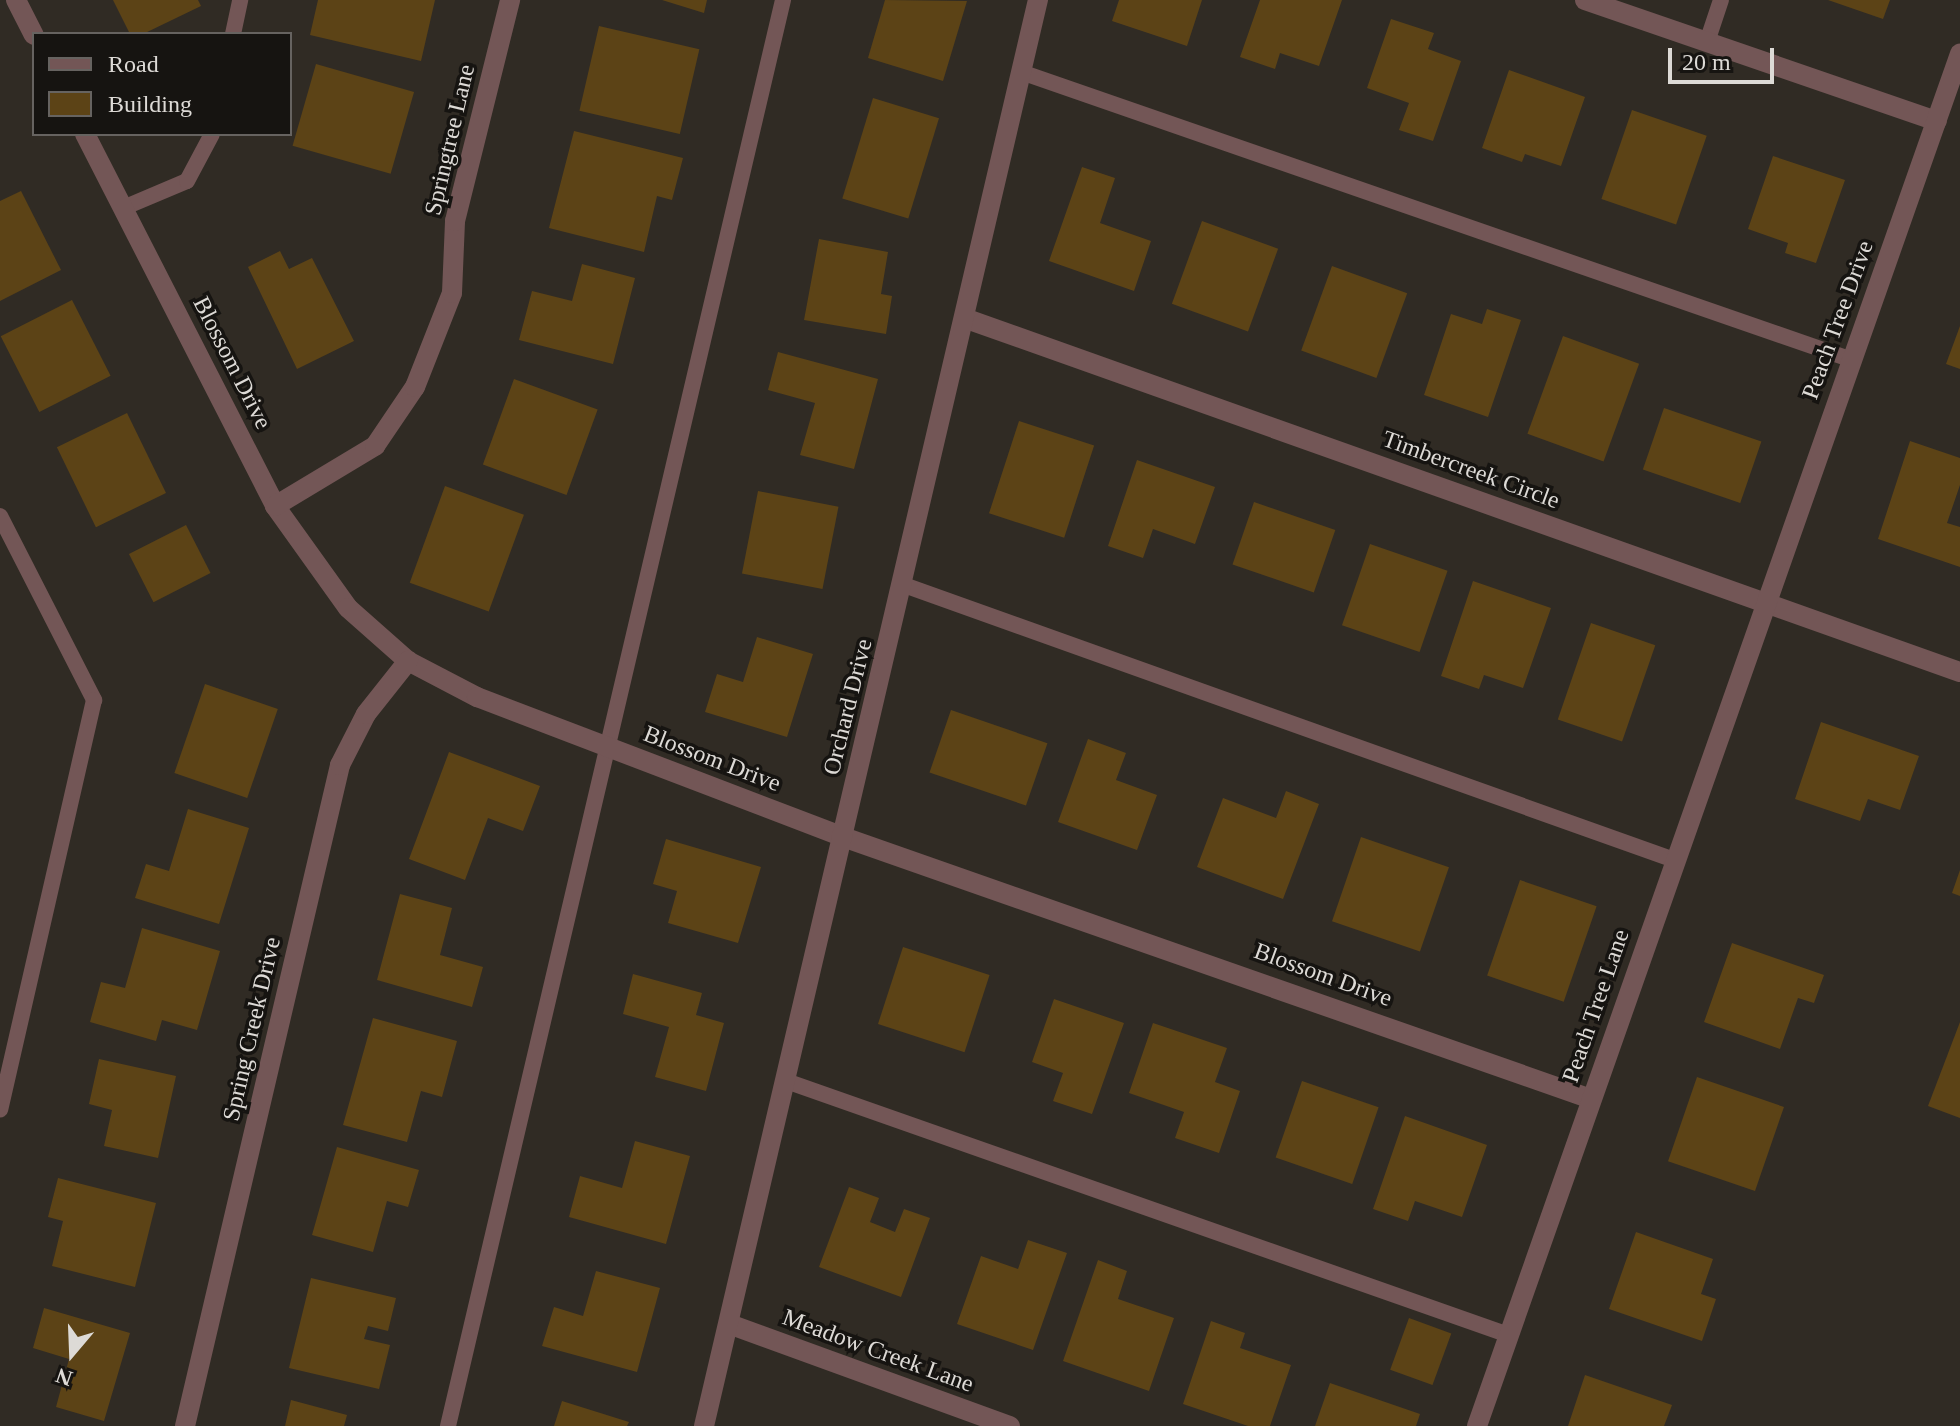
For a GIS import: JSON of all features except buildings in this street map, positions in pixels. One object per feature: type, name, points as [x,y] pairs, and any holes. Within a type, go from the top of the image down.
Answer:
[{"type":"street","points":[[16,0],[32,32]]},
{"type":"street","name":"Springtree Lane","points":[[275,506],[375,446],[415,387],[452,293],[455,221],[510,0]]},
{"type":"street","name":"Orchard Drive","points":[[704,1426],[904,585],[1038,0]]},
{"type":"street","points":[[1585,0],[1937,121]]},
{"type":"street","name":"Peach Tree Drive","points":[[1765,602],[1960,54]]},
{"type":"street","name":"Blossom Drive","points":[[86,136],[275,506],[348,608],[408,661],[477,697],[843,837],[1591,1099]]},
{"type":"street","name":"Timbercreek Circle","points":[[964,318],[1960,672]]},
{"type":"street","name":"Peach Tree Lane","points":[[1477,1426],[1765,602]]},
{"type":"street","name":"Spring Creek Drive","points":[[185,1426],[340,765],[366,714],[408,661]]},
{"type":"street","name":"Meadow Creek Lane","points":[[729,1324],[1010,1426]]},
{"type":"lane","points":[[233,32],[240,0]]},
{"type":"lane","points":[[448,1426],[783,0]]},
{"type":"lane","points":[[1707,42],[1721,0]]},
{"type":"lane","points":[[1021,72],[1852,360]]},
{"type":"lane","points":[[123,208],[187,181],[211,136]]},
{"type":"lane","points":[[0,516],[94,700],[0,1109]]},
{"type":"lane","points":[[904,585],[1674,860]]},
{"type":"lane","points":[[786,1081],[1509,1335]]}]
